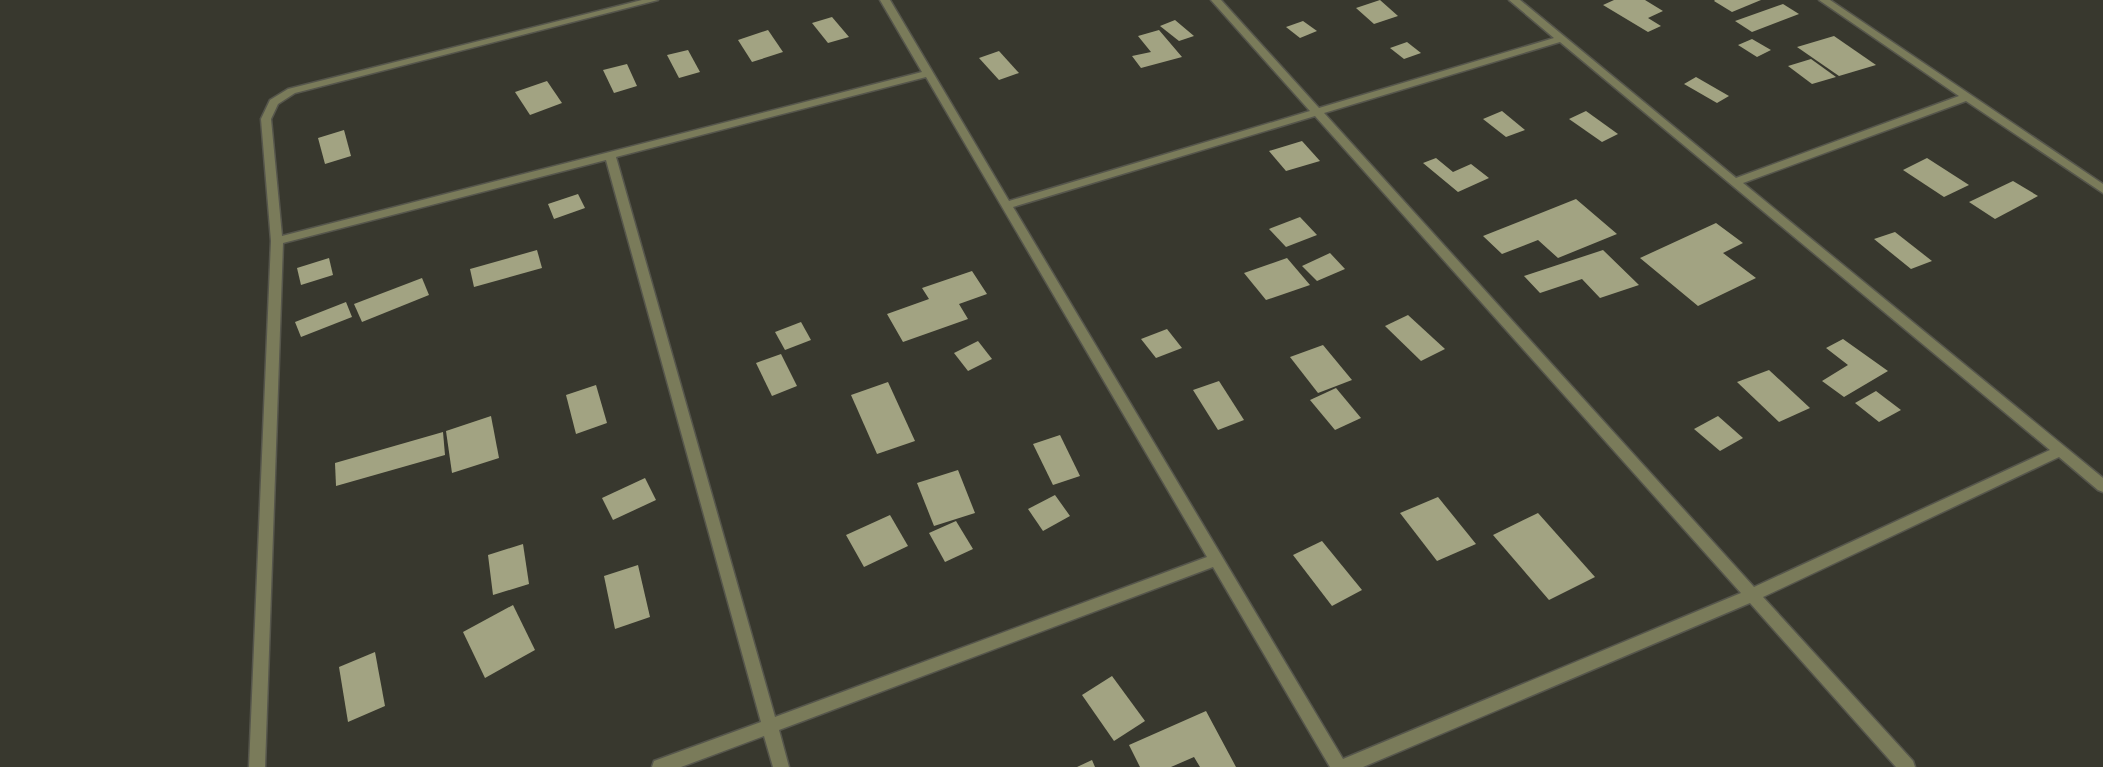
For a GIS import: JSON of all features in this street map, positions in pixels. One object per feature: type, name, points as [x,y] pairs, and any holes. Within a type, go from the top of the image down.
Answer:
[{"type":"street","points":[[258,767],[277,241],[266,119],[274,102],[292,91],[653,0]]},
{"type":"street","points":[[886,0],[1339,767]]},
{"type":"street","points":[[1216,0],[1906,767]]},
{"type":"street","points":[[1514,0],[2103,486]]},
{"type":"street","points":[[1824,0],[2103,189]]},
{"type":"street","points":[[1006,205],[1561,39]]},
{"type":"street","points":[[277,241],[929,74]]},
{"type":"street","points":[[1735,182],[1966,96]]},
{"type":"street","points":[[610,155],[781,767]]},
{"type":"street","points":[[1344,767],[1752,595],[2060,451]]},
{"type":"street","points":[[660,767],[1216,560]]},
{"type":"building","points":[[1380,0],[1398,16],[1374,24],[1356,8]]},
{"type":"building","points":[[1614,0],[1645,0],[1663,11],[1648,18],[1661,26],[1648,32],[1603,5]]},
{"type":"building","points":[[1715,0],[1761,0],[1732,12]]},
{"type":"building","points":[[1783,4],[1799,14],[1752,32],[1735,21]]},
{"type":"building","points":[[832,17],[849,37],[828,43],[812,23]]},
{"type":"building","points":[[1175,20],[1194,36],[1179,41],[1160,26]]},
{"type":"building","points":[[1303,21],[1317,31],[1300,38],[1286,27]]},
{"type":"building","points":[[768,30],[783,52],[752,62],[738,40]]},
{"type":"building","points":[[1159,30],[1182,57],[1141,68],[1132,56],[1151,52],[1138,36]]},
{"type":"building","points":[[1834,36],[1876,65],[1839,76],[1797,47]]},
{"type":"building","points":[[1752,39],[1771,50],[1757,57],[1738,45]]},
{"type":"building","points":[[1407,42],[1421,53],[1404,59],[1390,48]]},
{"type":"building","points":[[688,50],[700,72],[679,78],[667,55]]},
{"type":"building","points":[[999,51],[1019,73],[999,80],[979,58]]},
{"type":"building","points":[[1811,59],[1836,77],[1812,84],[1788,66]]},
{"type":"building","points":[[627,64],[637,86],[614,93],[603,70]]},
{"type":"building","points":[[1696,77],[1729,96],[1717,103],[1684,84]]},
{"type":"building","points":[[547,81],[562,103],[530,115],[515,92]]},
{"type":"building","points":[[1502,111],[1525,130],[1506,137],[1483,119]]},
{"type":"building","points":[[1586,111],[1618,134],[1602,142],[1569,119]]},
{"type":"building","points":[[344,130],[351,156],[325,164],[318,138]]},
{"type":"building","points":[[1302,141],[1320,161],[1286,171],[1269,151]]},
{"type":"building","points":[[1436,158],[1453,172],[1471,164],[1489,178],[1458,192],[1423,163]]},
{"type":"building","points":[[1927,158],[1969,185],[1944,197],[1903,170]]},
{"type":"building","points":[[2013,181],[2038,196],[1995,219],[1969,202]]},
{"type":"building","points":[[578,194],[585,208],[554,219],[548,204]]},
{"type":"building","points":[[1576,199],[1617,234],[1558,258],[1538,240],[1502,254],[1483,236]]},
{"type":"building","points":[[1300,217],[1317,235],[1286,247],[1269,229]]},
{"type":"building","points":[[1716,223],[1743,243],[1723,253],[1756,278],[1698,306],[1640,258]]},
{"type":"building","points":[[1895,232],[1932,261],[1911,269],[1874,239]]},
{"type":"building","points":[[537,250],[542,268],[474,287],[470,269]]},
{"type":"building","points":[[1603,250],[1639,285],[1600,298],[1582,279],[1540,293],[1524,276]]},
{"type":"building","points":[[1330,253],[1345,269],[1317,281],[1302,266]]},
{"type":"building","points":[[329,258],[333,275],[301,285],[297,268]]},
{"type":"building","points":[[1287,258],[1310,285],[1266,300],[1244,273]]},
{"type":"building","points":[[972,271],[987,294],[959,304],[968,319],[903,342],[887,314],[929,299],[922,288]]},
{"type":"building","points":[[422,278],[429,295],[362,322],[354,304]]},
{"type":"building","points":[[346,302],[352,317],[301,337],[295,322]]},
{"type":"building","points":[[1408,315],[1445,349],[1421,361],[1385,326]]},
{"type":"building","points":[[801,322],[811,340],[785,350],[775,332]]},
{"type":"building","points":[[1167,329],[1182,348],[1156,358],[1141,339]]},
{"type":"building","points":[[1843,339],[1888,371],[1844,397],[1822,381],[1848,365],[1826,348]]},
{"type":"building","points":[[978,341],[992,359],[968,371],[954,353]]},
{"type":"building","points":[[1323,345],[1352,380],[1318,393],[1290,357]]},
{"type":"building","points":[[781,354],[797,386],[772,396],[756,363]]},
{"type":"building","points":[[1769,370],[1810,408],[1779,422],[1737,382]]},
{"type":"building","points":[[1219,381],[1244,420],[1218,430],[1193,390]]},
{"type":"building","points":[[888,382],[915,441],[877,454],[851,395]]},
{"type":"building","points":[[596,385],[607,423],[576,434],[566,395]]},
{"type":"building","points":[[1336,388],[1361,418],[1335,430],[1310,400]]},
{"type":"building","points":[[1876,391],[1901,410],[1879,422],[1855,403]]},
{"type":"building","points":[[491,416],[499,458],[452,473],[446,431]]},
{"type":"building","points":[[1718,416],[1743,438],[1720,451],[1694,429]]},
{"type":"building","points":[[443,432],[445,455],[336,486],[335,463]]},
{"type":"building","points":[[1060,435],[1080,476],[1053,485],[1033,444]]},
{"type":"building","points":[[958,470],[975,513],[934,526],[917,483]]},
{"type":"building","points":[[645,478],[656,500],[613,520],[602,498]]},
{"type":"building","points":[[1055,495],[1070,516],[1043,531],[1028,509]]},
{"type":"building","points":[[1438,497],[1476,544],[1437,561],[1400,513]]},
{"type":"building","points":[[1538,513],[1595,577],[1549,600],[1493,535]]},
{"type":"building","points":[[890,515],[908,546],[864,567],[846,535]]},
{"type":"building","points":[[956,521],[973,549],[945,562],[929,533]]},
{"type":"building","points":[[1322,541],[1362,590],[1332,606],[1293,555]]},
{"type":"building","points":[[523,544],[529,584],[493,595],[488,555]]},
{"type":"building","points":[[638,565],[650,617],[615,629],[604,576]]},
{"type":"building","points":[[513,605],[535,650],[485,678],[463,632]]},
{"type":"building","points":[[375,652],[385,706],[348,722],[339,667]]},
{"type":"building","points":[[1112,676],[1145,721],[1114,741],[1082,695]]},
{"type":"building","points":[[1206,711],[1236,767],[1200,767],[1194,757],[1171,767],[1140,767],[1129,745]]},
{"type":"building","points":[[1092,760],[1095,767],[1077,767]]}]
